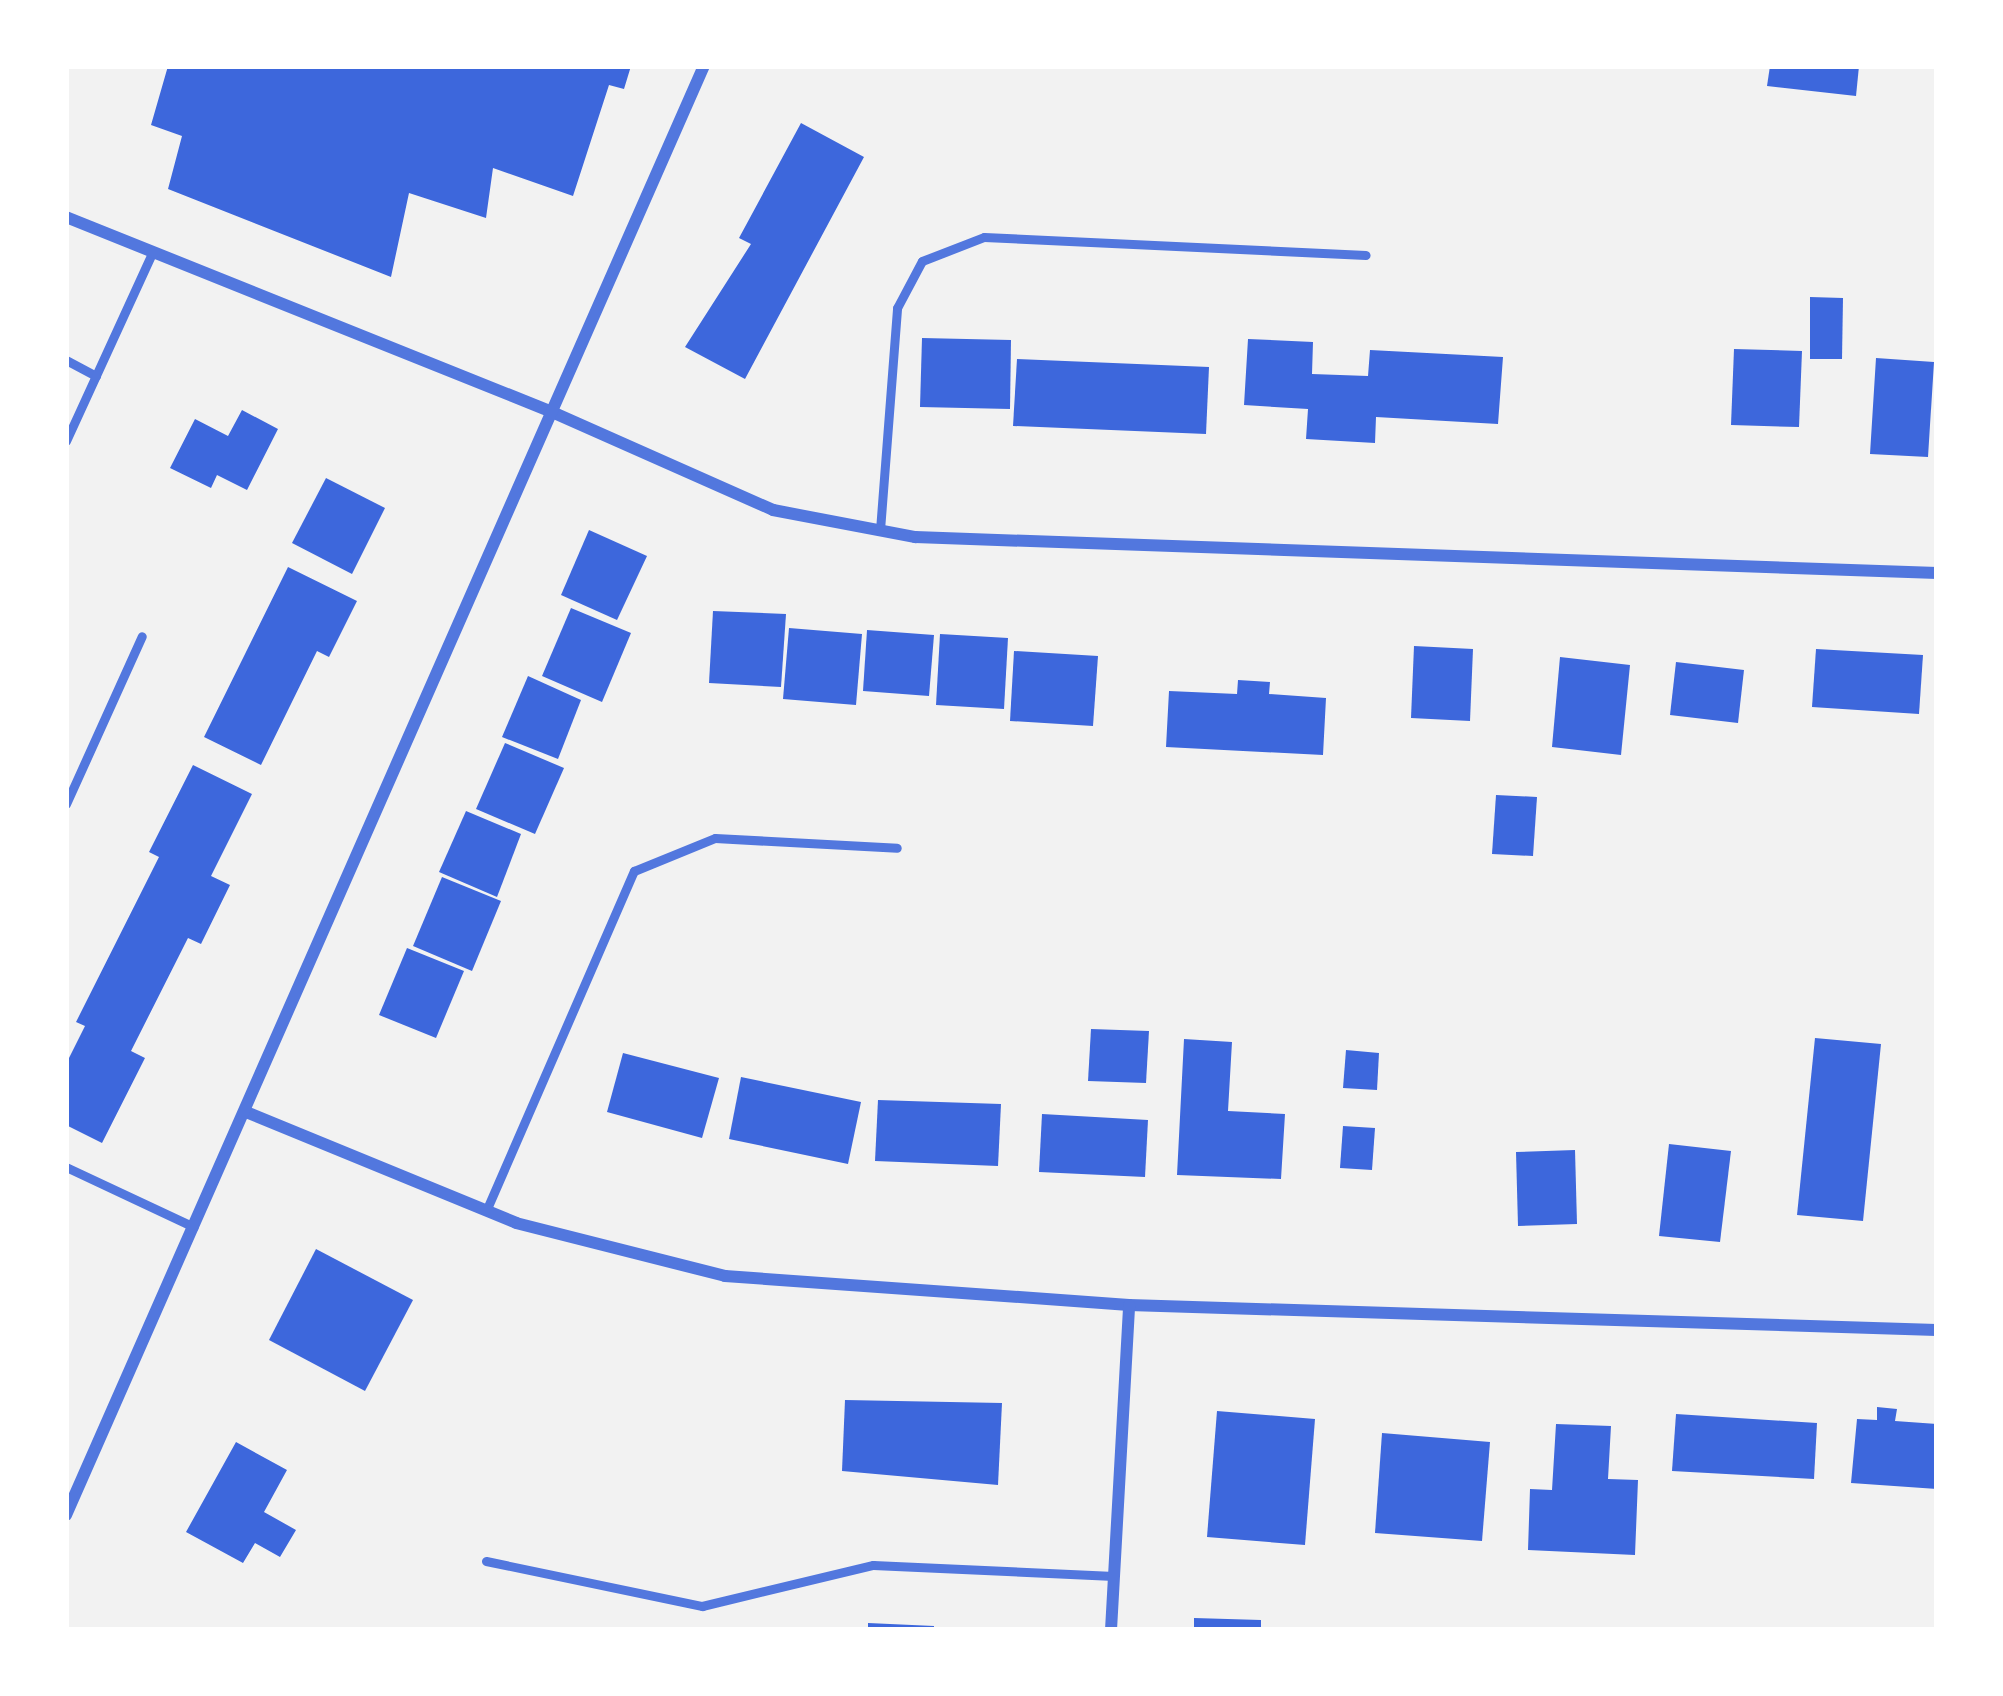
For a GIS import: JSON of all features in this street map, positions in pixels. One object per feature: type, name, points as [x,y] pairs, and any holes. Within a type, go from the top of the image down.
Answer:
[{"type":"street","points":[[66,1515],[704,66]]},
{"type":"street","points":[[66,218],[552,412],[773,510],[880,530],[1937,573]]},
{"type":"street","points":[[246,1112],[486,1211],[725,1276],[1129,1305],[1937,1330]]},
{"type":"street","points":[[1111,1630],[1129,1305]]},
{"type":"lane","points":[[880,530],[897,308],[922,261],[984,237],[1366,255]]},
{"type":"lane","points":[[66,441],[152,254]]},
{"type":"lane","points":[[66,360],[95,376]]},
{"type":"lane","points":[[66,804],[142,636]]},
{"type":"lane","points":[[486,1211],[634,871],[715,838],[897,848]]},
{"type":"lane","points":[[66,1167],[194,1227]]},
{"type":"lane","points":[[486,1561],[702,1606],[873,1565],[1114,1576]]},
{"type":"building","points":[[168,66],[631,66],[624,89],[609,85],[573,196],[493,168],[486,218],[409,193],[391,277],[168,189],[182,136],[151,125]]},
{"type":"building","points":[[1770,66],[1859,66],[1856,96],[1767,86]]},
{"type":"building","points":[[801,123],[864,157],[745,379],[685,347],[751,244],[739,238]]},
{"type":"building","points":[[1810,297],[1843,298],[1842,359],[1810,359]]},
{"type":"building","points":[[922,338],[1011,340],[1010,409],[920,407]]},
{"type":"building","points":[[1248,339],[1313,342],[1312,374],[1368,376],[1370,350],[1503,357],[1498,424],[1376,417],[1375,443],[1306,439],[1308,409],[1244,405]]},
{"type":"building","points":[[1734,349],[1802,351],[1799,427],[1731,425]]},
{"type":"building","points":[[1876,358],[1934,362],[1928,457],[1870,454]]},
{"type":"building","points":[[1017,359],[1209,367],[1206,434],[1013,426]]},
{"type":"building","points":[[242,410],[278,429],[247,490],[217,475],[211,488],[170,468],[195,419],[228,436]]},
{"type":"building","points":[[326,478],[385,508],[352,574],[292,543]]},
{"type":"building","points":[[589,530],[647,556],[617,620],[561,595]]},
{"type":"building","points":[[288,567],[357,601],[329,657],[317,651],[261,765],[204,737]]},
{"type":"building","points":[[571,608],[631,633],[602,702],[542,676]]},
{"type":"building","points":[[713,611],[786,614],[781,687],[709,683]]},
{"type":"building","points":[[789,628],[862,634],[856,705],[783,699]]},
{"type":"building","points":[[867,630],[934,635],[929,696],[863,691]]},
{"type":"building","points":[[940,634],[1008,638],[1004,709],[936,705]]},
{"type":"building","points":[[1414,646],[1473,649],[1470,721],[1411,718]]},
{"type":"building","points":[[1816,649],[1923,655],[1919,714],[1812,707]]},
{"type":"building","points":[[1014,651],[1098,656],[1093,726],[1010,721]]},
{"type":"building","points":[[1560,657],[1630,665],[1621,755],[1552,747]]},
{"type":"building","points":[[1676,662],[1744,670],[1738,723],[1670,715]]},
{"type":"building","points":[[528,676],[581,700],[558,759],[502,737]]},
{"type":"building","points":[[1238,680],[1270,682],[1269,694],[1326,698],[1323,755],[1166,747],[1169,691],[1237,694]]},
{"type":"building","points":[[505,743],[564,768],[535,834],[476,809]]},
{"type":"building","points":[[193,765],[252,794],[211,876],[230,885],[201,944],[188,938],[131,1051],[145,1058],[102,1143],[66,1125],[66,1064],[85,1026],[76,1022],[159,857],[149,852]]},
{"type":"building","points":[[1496,795],[1537,797],[1533,856],[1492,854]]},
{"type":"building","points":[[466,811],[521,834],[497,897],[439,872]]},
{"type":"building","points":[[442,877],[501,901],[472,971],[413,946]]},
{"type":"building","points":[[407,948],[464,971],[436,1038],[379,1015]]},
{"type":"building","points":[[1091,1029],[1149,1031],[1146,1083],[1088,1081]]},
{"type":"building","points":[[1815,1038],[1881,1044],[1863,1221],[1797,1215]]},
{"type":"building","points":[[1184,1039],[1232,1042],[1228,1111],[1285,1114],[1281,1179],[1177,1175]]},
{"type":"building","points":[[1346,1050],[1379,1053],[1377,1090],[1343,1088]]},
{"type":"building","points":[[623,1053],[719,1078],[702,1138],[607,1112]]},
{"type":"building","points":[[741,1077],[861,1102],[848,1164],[729,1139]]},
{"type":"building","points":[[878,1100],[1001,1104],[998,1166],[875,1161]]},
{"type":"building","points":[[1042,1114],[1148,1120],[1145,1177],[1039,1172]]},
{"type":"building","points":[[1343,1126],[1375,1128],[1372,1170],[1340,1168]]},
{"type":"building","points":[[1669,1144],[1731,1151],[1720,1242],[1659,1236]]},
{"type":"building","points":[[1575,1150],[1577,1224],[1518,1226],[1516,1152]]},
{"type":"building","points":[[316,1249],[413,1300],[365,1391],[269,1340]]},
{"type":"building","points":[[845,1400],[1002,1403],[998,1485],[842,1471]]},
{"type":"building","points":[[1877,1407],[1897,1409],[1895,1421],[1937,1424],[1937,1489],[1851,1483],[1857,1419],[1877,1420]]},
{"type":"building","points":[[1217,1411],[1315,1419],[1305,1545],[1207,1537]]},
{"type":"building","points":[[1676,1414],[1817,1423],[1814,1479],[1672,1471]]},
{"type":"building","points":[[1556,1424],[1611,1426],[1608,1479],[1638,1480],[1635,1555],[1528,1550],[1530,1489],[1552,1490]]},
{"type":"building","points":[[1382,1433],[1490,1442],[1482,1541],[1375,1533]]},
{"type":"building","points":[[236,1442],[287,1470],[264,1512],[296,1530],[280,1557],[255,1543],[243,1563],[186,1532]]},
{"type":"building","points":[[1194,1618],[1261,1620],[1261,1630],[1194,1630]]},
{"type":"building","points":[[868,1623],[934,1626],[934,1630],[868,1630]]}]
